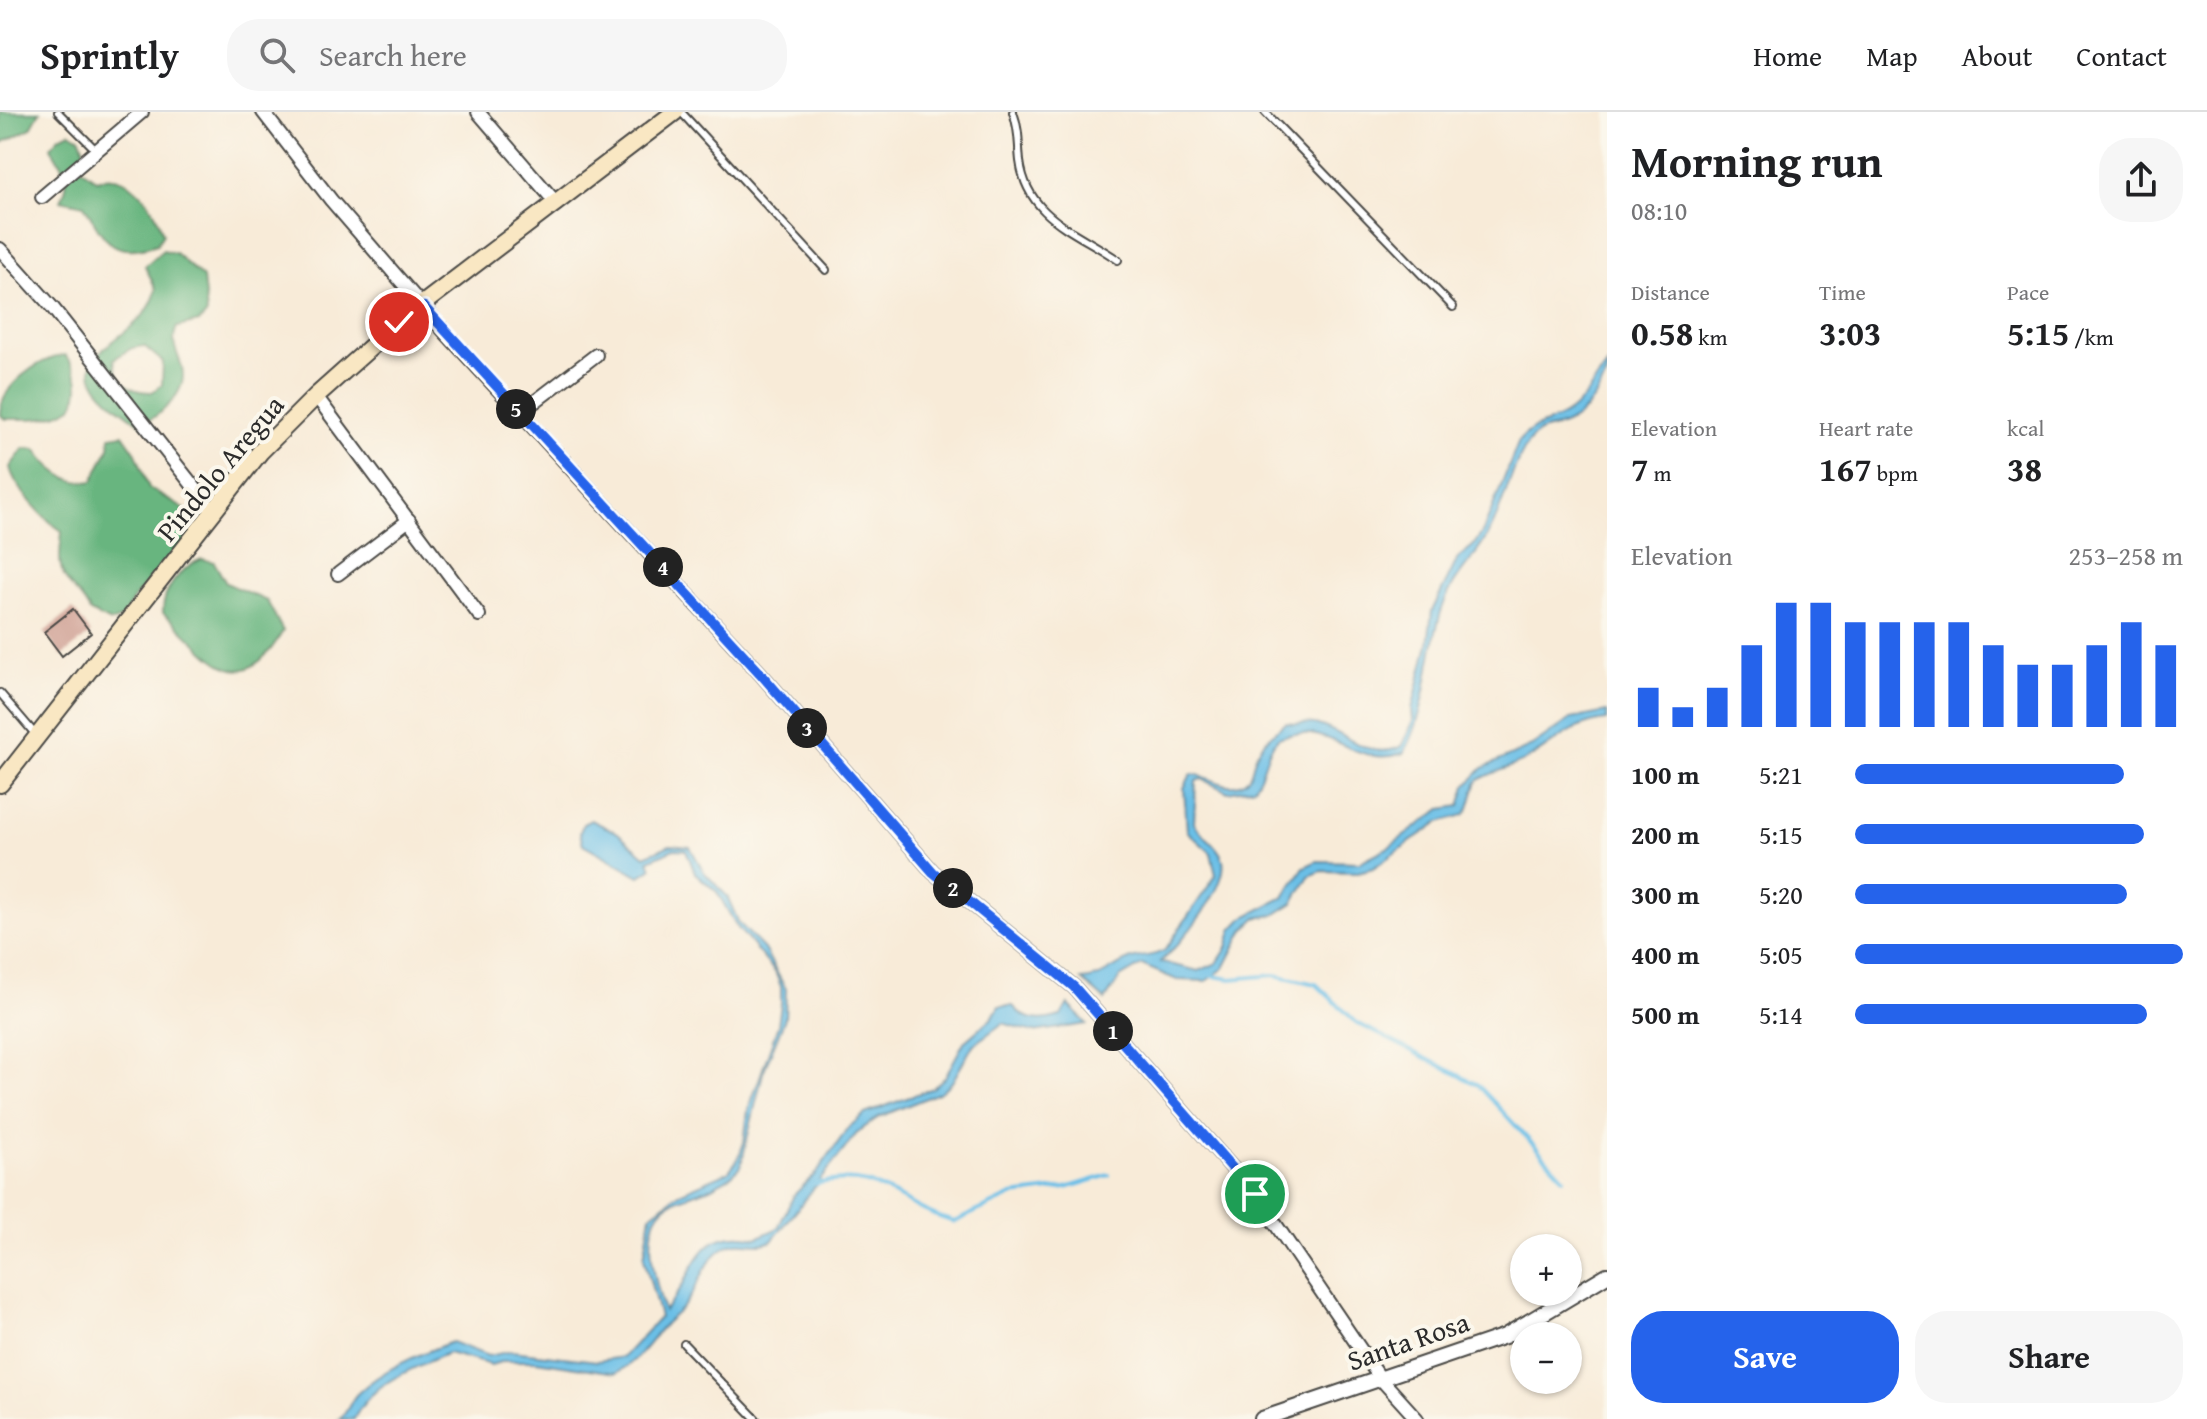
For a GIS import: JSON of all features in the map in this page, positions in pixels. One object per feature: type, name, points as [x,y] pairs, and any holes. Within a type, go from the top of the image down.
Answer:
[{"type":"main road","name":"Pindolo Aregua","points":[[0,784],[260,452],[316,396],[399,322],[424,307],[678,112]]},
{"type":"street","points":[[42,197],[142,112]]},
{"type":"street","points":[[263,112],[331,200],[424,307],[760,673],[933,872],[1074,987],[1100,1016],[1255,1194],[1380,1378],[1417,1419]]},
{"type":"street","points":[[478,112],[557,204]]},
{"type":"street","points":[[0,249],[52,307],[213,511]]},
{"type":"street","points":[[520,413],[596,355]]},
{"type":"street","points":[[316,396],[479,615]]},
{"type":"street","points":[[338,574],[409,520]]},
{"type":"street","name":"Santa Rosa","points":[[1262,1419],[1505,1336],[1607,1275]]},
{"type":"lane","points":[[58,112],[97,151]]},
{"type":"lane","points":[[678,112],[826,270]]},
{"type":"lane","points":[[1013,112],[1021,142],[1020,162],[1039,210],[1059,226],[1118,260]]},
{"type":"lane","points":[[1265,112],[1453,307]]},
{"type":"lane","points":[[0,693],[38,737]]},
{"type":"lane","points":[[684,1344],[756,1419]]},
{"type":"green space","points":[[0,112],[40,112],[31,128],[0,144]]},
{"type":"green space","points":[[70,132],[80,138],[84,150],[78,166],[97,180],[119,179],[130,184],[147,201],[163,234],[157,244],[129,249],[110,243],[84,205],[61,200],[66,178],[51,147],[59,137]]},
{"type":"green space","points":[[163,250],[175,253],[203,278],[207,314],[199,322],[177,327],[174,340],[183,374],[179,390],[162,411],[140,423],[107,398],[93,379],[92,364],[148,309],[156,289],[145,266]],"holes":[[[144,346],[163,362],[162,385],[152,392],[144,392],[131,388],[121,380],[114,359],[132,348]]]},
{"type":"green space","points":[[65,355],[78,380],[72,407],[40,418],[5,419],[0,415],[6,394],[23,375],[44,362]]},
{"type":"green space","points":[[123,434],[136,453],[149,488],[189,512],[189,536],[134,598],[122,618],[111,622],[90,612],[67,581],[60,563],[62,531],[31,502],[17,484],[10,467],[24,448],[36,449],[47,463],[67,478],[93,481],[109,448],[110,436]]},
{"type":"green space","points":[[202,559],[214,562],[226,583],[267,601],[283,631],[266,655],[251,667],[237,670],[223,665],[163,613],[166,596],[174,580]]},
{"type":"water","points":[[1607,365],[1600,390],[1582,413],[1568,423],[1542,431],[1527,445],[1491,529],[1452,587],[1436,629],[1418,720],[1404,753],[1370,755],[1313,734],[1296,734],[1278,738],[1254,787],[1228,792],[1202,779],[1196,781],[1194,823],[1220,852],[1223,869],[1220,882],[1202,913],[1160,962],[1199,971],[1217,963],[1227,948],[1232,930],[1243,918],[1284,897],[1304,867],[1317,861],[1360,862],[1389,847],[1441,809],[1460,806],[1466,786],[1483,768],[1532,746],[1571,719],[1607,712],[1607,720],[1577,728],[1528,759],[1477,781],[1464,815],[1439,822],[1373,868],[1358,872],[1322,871],[1309,876],[1293,903],[1274,915],[1256,918],[1243,931],[1224,968],[1206,981],[1177,980],[1142,965],[1120,978],[1105,1000],[1082,980],[1096,977],[1128,960],[1165,950],[1216,875],[1211,853],[1187,831],[1184,788],[1191,774],[1223,784],[1241,784],[1249,777],[1261,747],[1286,723],[1318,725],[1380,751],[1402,746],[1413,721],[1412,709],[1428,644],[1432,611],[1458,558],[1473,546],[1483,531],[1519,441],[1535,428],[1571,411]]},
{"type":"water","points":[[591,820],[618,833],[645,856],[670,845],[690,847],[704,872],[727,896],[739,923],[764,949],[786,989],[785,1018],[763,1073],[741,1165],[732,1175],[712,1187],[672,1202],[661,1211],[654,1223],[652,1253],[664,1311],[708,1246],[720,1239],[736,1236],[757,1238],[778,1228],[794,1195],[817,1172],[849,1127],[865,1114],[933,1088],[945,1077],[964,1042],[992,1018],[999,1006],[1013,1006],[1023,1015],[1040,1020],[1061,1016],[1068,1004],[1087,1024],[1033,1032],[1003,1023],[973,1045],[952,1082],[939,1093],[879,1117],[858,1132],[772,1241],[731,1244],[718,1252],[684,1306],[637,1357],[616,1373],[536,1361],[504,1361],[491,1365],[448,1353],[382,1386],[371,1395],[354,1419],[339,1419],[357,1394],[378,1377],[414,1357],[452,1342],[488,1356],[512,1351],[597,1361],[623,1357],[660,1317],[644,1258],[651,1215],[679,1193],[728,1172],[738,1159],[744,1142],[748,1111],[778,1025],[781,987],[775,972],[737,927],[717,892],[695,873],[686,850],[674,849],[649,860],[652,868],[640,876],[583,844],[580,833],[583,824]]},
{"type":"building","points":[[73,609],[91,633],[62,656],[44,632]]},
{"type":"waterway","points":[[1207,975],[1231,979],[1275,975],[1316,984],[1357,1023],[1478,1085],[1564,1178]]},
{"type":"waterway","points":[[814,1184],[837,1180],[872,1185],[954,1222],[1012,1195],[1066,1188],[1109,1175]]},
{"type":"route","points":[[399,322],[424,307],[760,673],[933,872],[1074,987],[1255,1194]]}]
